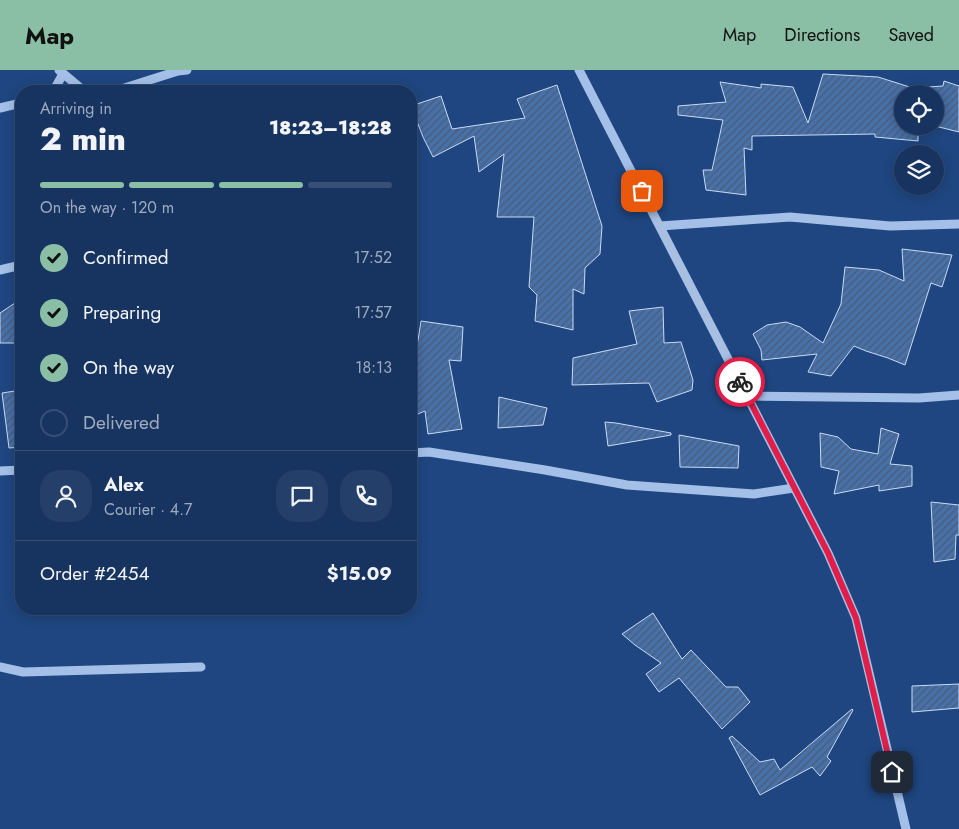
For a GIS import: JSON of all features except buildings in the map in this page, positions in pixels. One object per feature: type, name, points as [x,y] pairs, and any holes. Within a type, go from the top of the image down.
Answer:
[{"type":"street","points":[[134,85],[187,70]]},
{"type":"street","points":[[579,70],[828,553],[856,618],[906,829]]},
{"type":"street","points":[[56,85],[61,72],[77,85]]},
{"type":"street","points":[[0,108],[15,104]]},
{"type":"street","points":[[660,226],[790,216],[890,226],[959,224]]},
{"type":"street","points":[[0,270],[15,267]]},
{"type":"street","points":[[747,396],[919,398],[959,395]]},
{"type":"street","points":[[417,453],[429,452],[627,485],[754,494],[794,488]]},
{"type":"street","points":[[0,471],[15,470]]},
{"type":"street","points":[[0,667],[23,672],[201,667]]},
{"type":"way so far","points":[[642,191],[740,382]]},
{"type":"route","points":[[740,382],[828,553],[856,618],[892,772]]}]
